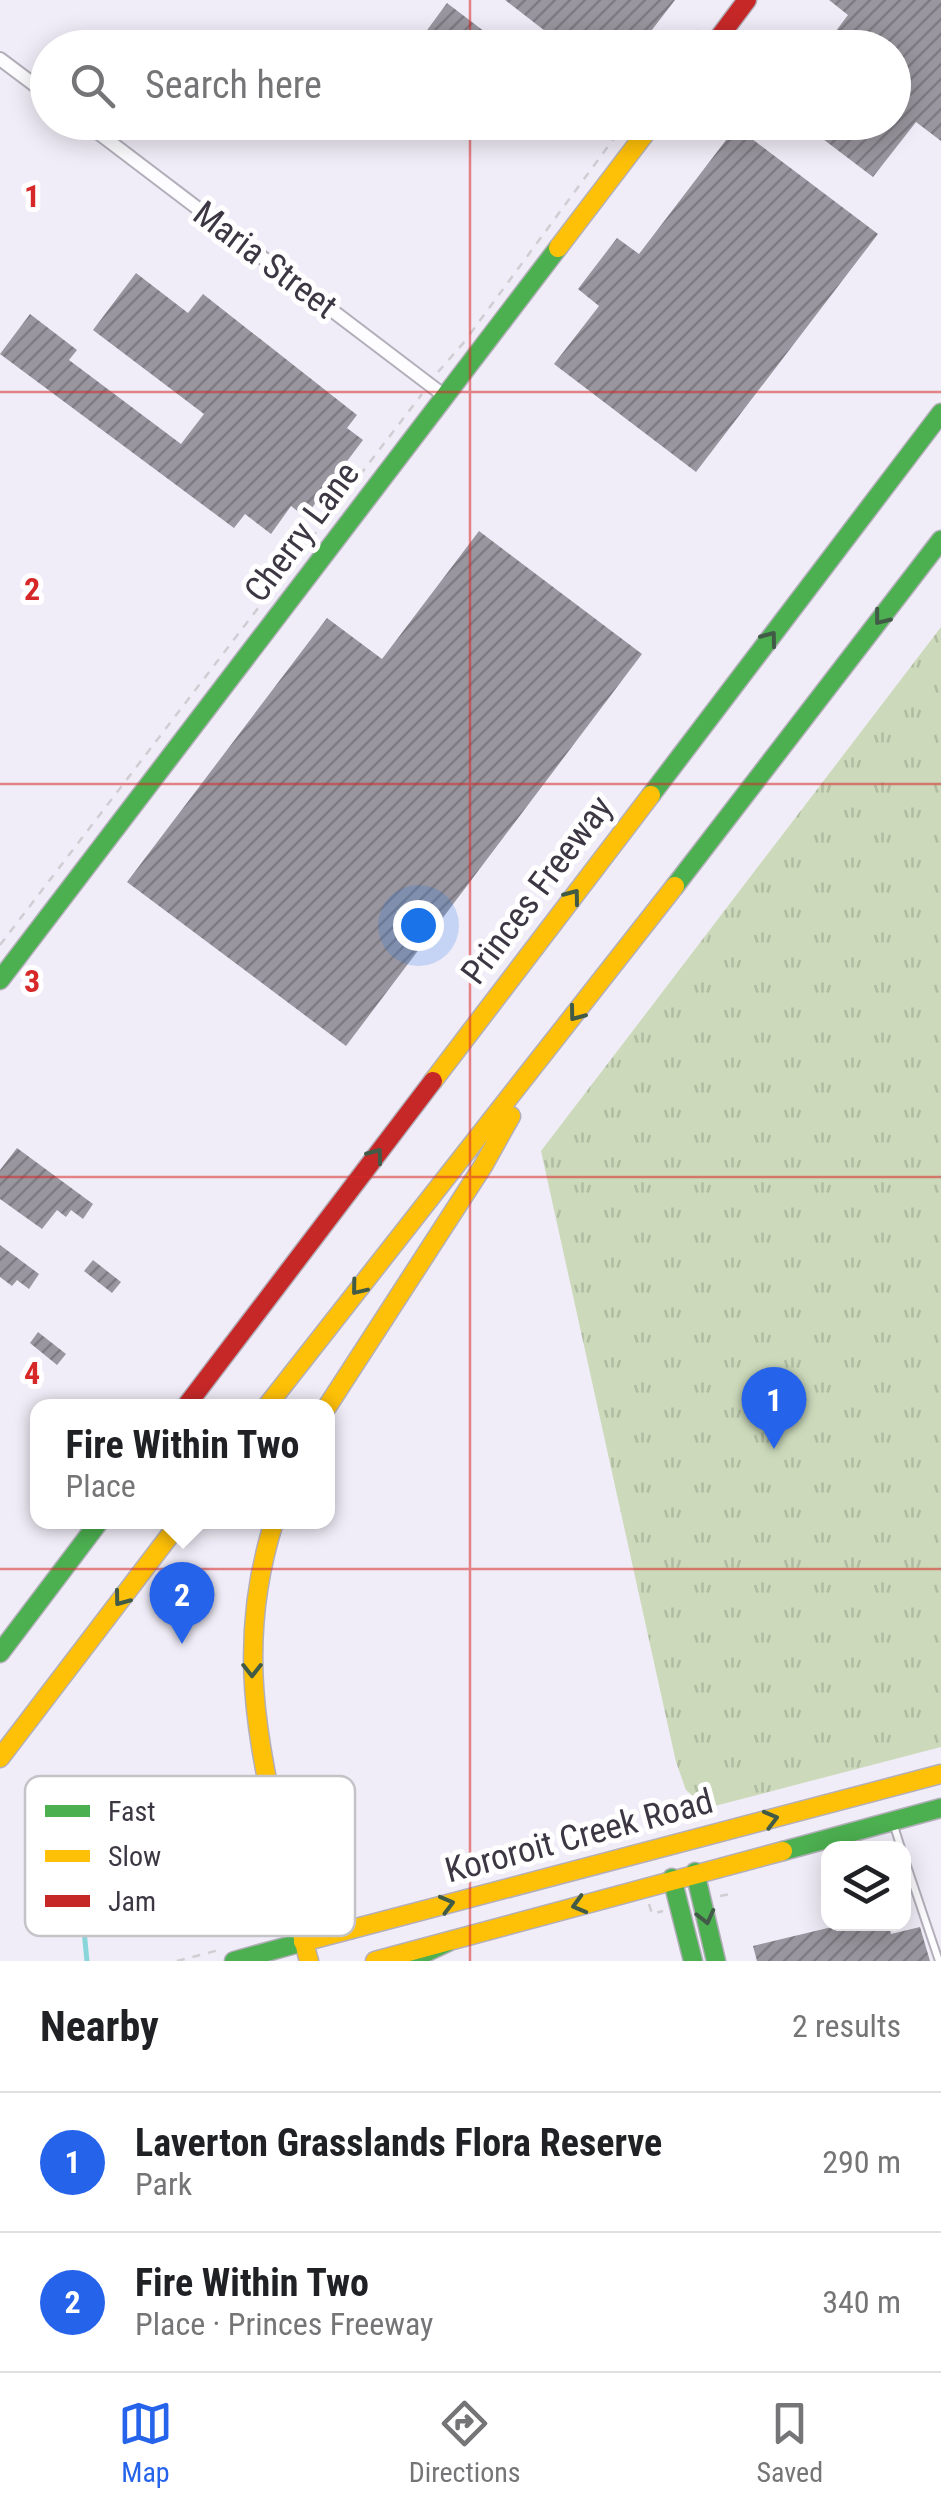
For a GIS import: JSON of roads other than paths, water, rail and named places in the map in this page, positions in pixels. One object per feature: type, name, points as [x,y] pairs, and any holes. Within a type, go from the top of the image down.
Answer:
[{"type":"main road","points":[[724,30],[747,0]]},
{"type":"main road","name":"Cherry Lane","points":[[0,980],[640,140]]},
{"type":"main road","name":"Princes Freeway","points":[[187,1399],[941,413]]},
{"type":"main road","points":[[272,1399],[529,1076],[941,540]]},
{"type":"main road","points":[[332,1399],[483,1166],[529,1076]]},
{"type":"main road","points":[[0,1631],[81,1529]]},
{"type":"main road","points":[[0,1653],[94,1529]]},
{"type":"main road","points":[[0,1758],[175,1529]]},
{"type":"main road","points":[[268,1776],[251,1679],[255,1606],[272,1529]]},
{"type":"main road","name":"Kororoit Creek Road","points":[[355,1928],[941,1774]]},
{"type":"main road","name":"Kororoit Creek Road","points":[[375,1961],[941,1808]]},
{"type":"main road","points":[[676,1844],[695,1872],[716,1961]]},
{"type":"main road","points":[[676,1844],[672,1878],[693,1961]]},
{"type":"main road","points":[[303,1936],[309,1961]]},
{"type":"main road","name":"Kororoit Creek Road","points":[[234,1961],[326,1936]]},
{"type":"main road","points":[[408,1961],[448,1942]]},
{"type":"street","points":[[0,59],[30,82]]},
{"type":"street","name":"Maria Street","points":[[108,140],[446,397]]},
{"type":"lane","points":[[892,1821],[899,1841]]},
{"type":"lane","points":[[911,1878],[939,1961]]},
{"type":"waterway","points":[[85,1936],[87,1961]]},
{"type":"place","name":"Laverton Grasslands Flora Reserve","points":[[774,1449]]},
{"type":"place","name":"Fire Within Two","points":[[182,1644]]}]
